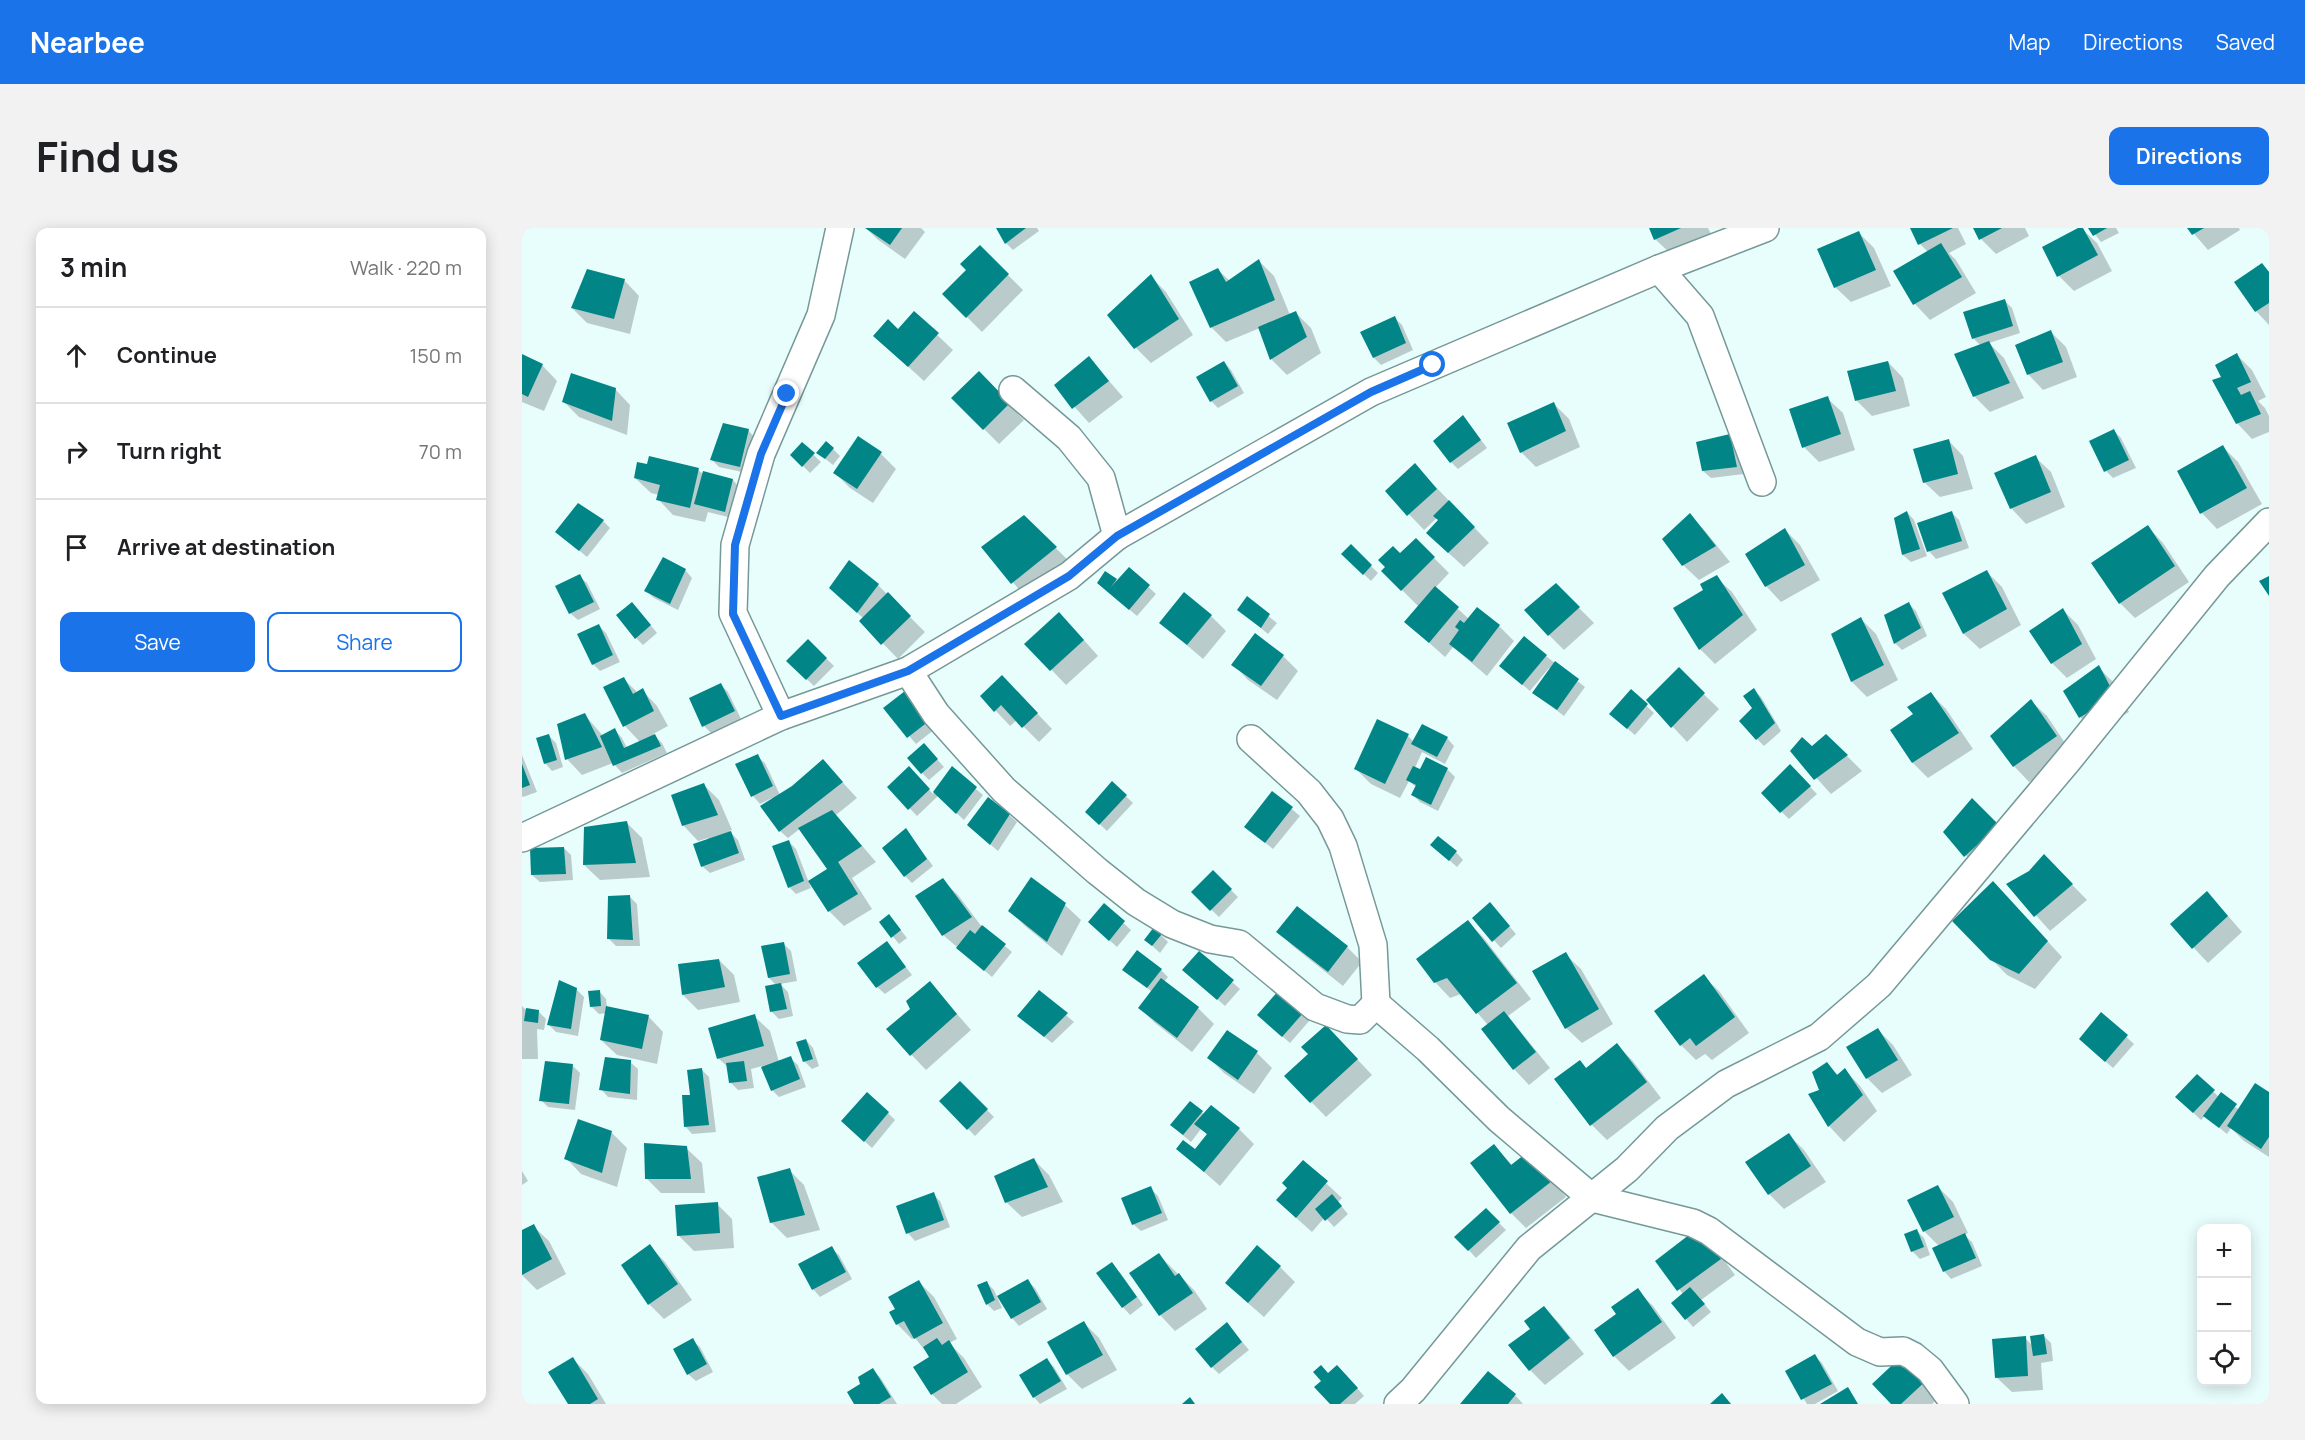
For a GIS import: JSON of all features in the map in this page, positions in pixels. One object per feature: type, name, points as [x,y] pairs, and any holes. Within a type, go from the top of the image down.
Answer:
[{"type":"street","points":[[781,716],[733,614],[735,545],[761,454],[821,315],[840,228]]},
{"type":"street","points":[[522,838],[781,716],[908,671],[1069,576],[1117,536],[1371,392],[1659,269],[1765,228]]},
{"type":"street","points":[[1659,269],[1700,316],[1762,482]]},
{"type":"street","points":[[1013,390],[1069,438],[1101,478],[1117,536]]},
{"type":"street","points":[[1398,1404],[1413,1390],[1529,1248],[1627,1169],[1667,1128],[1726,1083],[1820,1037],[1879,985],[2069,759],[2217,576],[2269,522]]},
{"type":"street","points":[[908,671],[936,714],[1004,790],[1136,902],[1172,924],[1210,939],[1239,944],[1304,999],[1326,1011],[1347,1019],[1360,1020],[1376,1004]]},
{"type":"street","points":[[1251,739],[1309,792],[1330,819],[1343,846],[1373,945],[1376,1004],[1428,1049],[1499,1119],[1592,1198],[1693,1223],[1709,1231],[1857,1342],[1880,1352],[1904,1351],[1913,1356],[1930,1370],[1955,1404]]},
{"type":"building","points":[[865,228],[902,228],[890,245]]},
{"type":"building","points":[[996,228],[1026,228],[1005,244]]},
{"type":"building","points":[[1649,228],[1681,228],[1654,240]]},
{"type":"building","points":[[1910,228],[1953,228],[1918,245]]},
{"type":"building","points":[[1973,228],[2002,228],[1979,240]]},
{"type":"building","points":[[2078,228],[2083,228],[2098,255],[2057,277],[2042,247]]},
{"type":"building","points":[[2088,228],[2107,228],[2093,236]]},
{"type":"building","points":[[2187,228],[2204,228],[2192,235]]},
{"type":"building","points":[[1859,231],[1876,270],[1834,288],[1817,249]]},
{"type":"building","points":[[1941,243],[1962,277],[1913,305],[1893,271]]},
{"type":"building","points":[[980,245],[1009,274],[966,318],[942,294],[966,270],[960,264]]},
{"type":"building","points":[[1259,259],[1275,300],[1210,328],[1189,282],[1218,268],[1226,282]]},
{"type":"building","points":[[2262,263],[2269,272],[2269,303],[2255,312],[2234,282]]},
{"type":"building","points":[[587,269],[625,279],[614,319],[571,308]]},
{"type":"building","points":[[1151,274],[1179,319],[1134,349],[1107,315]]},
{"type":"building","points":[[2005,299],[2013,326],[1972,339],[1963,312]]},
{"type":"building","points":[[914,311],[939,333],[908,367],[873,336],[888,319],[898,329]]},
{"type":"building","points":[[1296,311],[1307,337],[1270,360],[1258,327]]},
{"type":"building","points":[[1395,316],[1406,343],[1373,358],[1360,332]]},
{"type":"building","points":[[2051,330],[2063,362],[2027,375],[2015,345]]},
{"type":"building","points":[[1989,341],[2010,383],[1973,397],[1954,354]]},
{"type":"building","points":[[2237,353],[2251,382],[2237,388],[2241,395],[2250,391],[2261,414],[2236,424],[2212,380],[2221,377],[2215,365]]},
{"type":"building","points":[[522,354],[543,364],[528,397],[522,394]]},
{"type":"building","points":[[1089,356],[1109,381],[1072,409],[1054,385]]},
{"type":"building","points":[[1224,361],[1238,386],[1210,402],[1196,377]]},
{"type":"building","points":[[1888,361],[1896,391],[1855,401],[1847,371]]},
{"type":"building","points":[[979,371],[1010,403],[983,430],[951,398]]},
{"type":"building","points":[[571,373],[616,388],[612,421],[562,402]]},
{"type":"building","points":[[1828,396],[1841,434],[1802,448],[1789,409]]},
{"type":"building","points":[[1554,402],[1566,431],[1520,453],[1507,423]]},
{"type":"building","points":[[1463,415],[1481,440],[1450,463],[1433,441]]},
{"type":"building","points":[[723,423],[749,429],[740,467],[710,460]]},
{"type":"building","points":[[2114,429],[2129,460],[2104,472],[2089,441]]},
{"type":"building","points":[[1730,434],[1737,467],[1702,471],[1696,442]]},
{"type":"building","points":[[858,436],[882,452],[857,489],[833,473]]},
{"type":"building","points":[[1949,439],[1958,474],[1923,483],[1913,449]]},
{"type":"building","points":[[826,441],[834,448],[825,459],[816,453]]},
{"type":"building","points":[[802,442],[815,453],[802,467],[790,455]]},
{"type":"building","points":[[2223,445],[2247,488],[2200,514],[2177,471]]},
{"type":"building","points":[[2036,455],[2051,492],[2010,509],[1994,473]]},
{"type":"building","points":[[649,456],[699,468],[690,508],[656,500],[660,485],[634,478],[637,462],[647,464]]},
{"type":"building","points":[[1415,463],[1437,489],[1407,516],[1385,491]]},
{"type":"building","points":[[703,471],[733,479],[725,512],[694,504]]},
{"type":"building","points":[[1449,500],[1475,527],[1448,553],[1426,533],[1438,520],[1433,516]]},
{"type":"building","points":[[578,503],[604,520],[579,551],[555,532]]},
{"type":"building","points":[[1907,511],[1920,549],[1902,555],[1894,518]]},
{"type":"building","points":[[1952,511],[1962,541],[1927,552],[1917,523]]},
{"type":"building","points":[[1690,513],[1716,546],[1682,566],[1662,539]]},
{"type":"building","points":[[1024,515],[1057,547],[1011,584],[981,547]]},
{"type":"building","points":[[2148,525],[2175,566],[2119,604],[2091,563]]},
{"type":"building","points":[[1785,528],[1805,565],[1765,587],[1745,554]]},
{"type":"building","points":[[1416,538],[1435,557],[1401,591],[1381,571],[1385,567],[1378,560],[1393,546],[1400,553]]},
{"type":"building","points":[[1351,544],[1372,565],[1363,575],[1341,554]]},
{"type":"building","points":[[663,557],[686,569],[670,604],[644,591]]},
{"type":"building","points":[[849,560],[879,584],[857,613],[829,588]]},
{"type":"building","points":[[1129,567],[1150,585],[1129,610],[1097,583],[1105,571],[1117,579],[1110,588]]},
{"type":"building","points":[[1987,570],[2007,609],[1963,634],[1942,593]]},
{"type":"building","points":[[580,574],[594,602],[569,614],[555,586]]},
{"type":"building","points":[[1717,575],[1743,615],[1699,650],[1673,608],[1703,590],[1700,584]]},
{"type":"building","points":[[2269,576],[2269,596],[2259,581]]},
{"type":"building","points":[[1556,583],[1580,607],[1548,636],[1524,610]]},
{"type":"building","points":[[1435,586],[1459,607],[1429,643],[1404,622]]},
{"type":"building","points":[[888,592],[911,616],[881,645],[859,621]]},
{"type":"building","points":[[1184,592],[1212,615],[1187,645],[1159,623]]},
{"type":"building","points":[[1247,596],[1270,614],[1261,628],[1237,610]]},
{"type":"building","points":[[632,602],[651,625],[635,639],[616,615]]},
{"type":"building","points":[[1909,602],[1921,628],[1894,644],[1884,615]]},
{"type":"building","points":[[1477,607],[1500,625],[1472,662],[1449,644],[1459,630],[1455,627],[1460,620],[1464,623]]},
{"type":"building","points":[[2063,608],[2082,644],[2051,664],[2029,631]]},
{"type":"building","points":[[1059,612],[1084,640],[1050,671],[1024,644]]},
{"type":"building","points":[[1861,617],[1884,665],[1851,682],[1831,634]]},
{"type":"building","points":[[599,624],[613,655],[592,665],[577,634]]},
{"type":"building","points":[[1255,633],[1284,655],[1261,686],[1231,665]]},
{"type":"building","points":[[1524,636],[1547,655],[1522,685],[1499,666]]},
{"type":"building","points":[[808,639],[827,658],[806,680],[786,661]]},
{"type":"building","points":[[1555,661],[1579,679],[1557,710],[1532,693]]},
{"type":"building","points":[[2099,665],[2115,696],[2079,718],[2063,691]]},
{"type":"building","points":[[1679,667],[1705,693],[1671,728],[1646,700]]},
{"type":"building","points":[[1002,675],[1038,713],[1022,728],[1001,705],[994,712],[980,696]]},
{"type":"building","points":[[624,677],[633,694],[643,688],[654,711],[623,727],[603,687]]},
{"type":"building","points":[[721,683],[735,711],[702,727],[689,698]]},
{"type":"building","points":[[1754,688],[1775,723],[1756,740],[1739,721],[1752,708],[1743,696]]},
{"type":"building","points":[[1631,689],[1648,704],[1627,729],[1609,714]]},
{"type":"building","points":[[905,691],[929,721],[907,738],[883,708]]},
{"type":"building","points":[[1931,692],[1959,733],[1912,763],[1890,730],[1913,714],[1907,707]]},
{"type":"building","points":[[2031,699],[2057,736],[2013,767],[1990,736]]},
{"type":"building","points":[[585,713],[602,747],[565,760],[557,724]]},
{"type":"building","points":[[1377,719],[1409,734],[1385,784],[1354,769]]},
{"type":"building","points":[[1422,724],[1448,737],[1437,757],[1411,744]]},
{"type":"building","points":[[615,728],[624,748],[655,734],[661,746],[613,766],[600,736]]},
{"type":"building","points":[[549,734],[557,760],[544,764],[536,738]]},
{"type":"building","points":[[1826,734],[1848,755],[1814,780],[1790,751],[1802,737],[1812,746]]},
{"type":"building","points":[[924,743],[938,759],[921,774],[907,758]]},
{"type":"building","points":[[758,754],[773,786],[751,797],[735,764]]},
{"type":"building","points":[[1426,757],[1448,768],[1431,805],[1411,795],[1416,785],[1406,780],[1413,766],[1420,769]]},
{"type":"building","points":[[823,759],[843,782],[779,832],[760,806],[792,786]]},
{"type":"building","points":[[522,764],[530,785],[522,788]]},
{"type":"building","points":[[1790,764],[1811,786],[1780,813],[1761,793]]},
{"type":"building","points":[[909,766],[930,789],[908,810],[887,787]]},
{"type":"building","points":[[952,766],[977,787],[956,814],[933,792]]},
{"type":"building","points":[[1112,781],[1127,795],[1099,825],[1085,812]]},
{"type":"building","points":[[704,783],[718,815],[682,826],[671,795]]},
{"type":"building","points":[[1272,791],[1293,807],[1265,843],[1244,827]]},
{"type":"building","points":[[988,797],[1010,814],[990,845],[967,825]]},
{"type":"building","points":[[1972,798],[1999,825],[1964,857],[1943,832]]},
{"type":"building","points":[[832,810],[862,846],[838,862],[858,894],[828,912],[808,881],[827,869],[798,828]]},
{"type":"building","points":[[627,821],[636,863],[583,865],[584,827]]},
{"type":"building","points":[[906,828],[927,859],[904,877],[882,848]]},
{"type":"building","points":[[731,831],[739,853],[701,867],[693,844]]},
{"type":"building","points":[[1438,836],[1457,851],[1449,861],[1430,845]]},
{"type":"building","points":[[789,840],[804,881],[788,888],[772,846]]},
{"type":"building","points":[[564,847],[566,874],[531,875],[530,848]]},
{"type":"building","points":[[2044,854],[2073,884],[2034,917],[2006,884],[2029,871]]},
{"type":"building","points":[[1213,870],[1232,889],[1210,911],[1191,892]]},
{"type":"building","points":[[1031,877],[1066,903],[1047,942],[1008,911]]},
{"type":"building","points":[[943,878],[972,917],[942,936],[915,896]]},
{"type":"building","points":[[1993,881],[2048,941],[2019,974],[1990,960],[1952,921]]},
{"type":"building","points":[[2207,891],[2228,916],[2192,949],[2170,924]]},
{"type":"building","points":[[630,895],[633,940],[607,939],[608,896]]},
{"type":"building","points":[[1490,902],[1510,926],[1492,942],[1472,918]]},
{"type":"building","points":[[1104,903],[1125,921],[1109,941],[1088,922]]},
{"type":"building","points":[[1297,906],[1348,946],[1328,972],[1276,932]]},
{"type":"building","points":[[889,914],[901,930],[891,938],[879,922]]},
{"type":"building","points":[[1468,920],[1517,983],[1476,1014],[1447,978],[1434,983],[1416,959]]},
{"type":"building","points":[[982,925],[1006,944],[984,971],[956,948],[970,930],[975,934]]},
{"type":"building","points":[[1154,927],[1162,934],[1152,946],[1144,940]]},
{"type":"building","points":[[887,941],[906,967],[876,988],[857,963]]},
{"type":"building","points":[[784,942],[790,974],[768,978],[761,946]]},
{"type":"building","points":[[1137,950],[1162,969],[1147,988],[1122,970]]},
{"type":"building","points":[[1199,951],[1234,980],[1217,1000],[1182,970]]},
{"type":"building","points":[[1566,952],[1599,1009],[1565,1029],[1532,971]]},
{"type":"building","points":[[719,959],[725,987],[682,995],[678,964]]},
{"type":"building","points":[[1704,974],[1735,1017],[1696,1046],[1690,1038],[1680,1046],[1654,1011]]},
{"type":"building","points":[[1161,978],[1199,1007],[1177,1038],[1138,1008]]},
{"type":"building","points":[[559,980],[577,988],[571,1029],[547,1025]]},
{"type":"building","points":[[930,981],[957,1014],[910,1056],[886,1029],[910,1009],[906,1001]]},
{"type":"building","points":[[781,983],[787,1009],[770,1012],[765,986]]},
{"type":"building","points":[[1280,989],[1304,1012],[1282,1037],[1257,1015]]},
{"type":"building","points":[[600,990],[601,1006],[590,1007],[588,991]]},
{"type":"building","points":[[1039,990],[1068,1013],[1044,1037],[1017,1016]]},
{"type":"building","points":[[606,1006],[649,1015],[642,1049],[600,1040]]},
{"type":"building","points":[[526,1008],[539,1010],[538,1023],[524,1021]]},
{"type":"building","points":[[1504,1011],[1536,1052],[1513,1070],[1481,1029]]},
{"type":"building","points":[[2101,1012],[2128,1035],[2105,1062],[2079,1039]]},
{"type":"building","points":[[755,1014],[764,1046],[717,1059],[708,1028]]},
{"type":"building","points":[[1326,1025],[1358,1059],[1310,1103],[1284,1076],[1308,1054],[1301,1047]]},
{"type":"building","points":[[1878,1028],[1898,1060],[1866,1079],[1846,1047]]},
{"type":"building","points":[[1227,1030],[1258,1051],[1238,1080],[1207,1058]]},
{"type":"building","points":[[806,1039],[813,1059],[803,1062],[796,1042]]},
{"type":"building","points":[[1617,1043],[1647,1082],[1590,1126],[1554,1079],[1580,1060],[1586,1068]]},
{"type":"building","points":[[791,1056],[800,1079],[771,1091],[761,1067]]},
{"type":"building","points":[[605,1057],[631,1060],[630,1094],[599,1090]]},
{"type":"building","points":[[545,1061],[573,1064],[569,1104],[539,1101]]},
{"type":"building","points":[[744,1061],[747,1081],[729,1083],[726,1063]]},
{"type":"building","points":[[1827,1062],[1837,1075],[1845,1068],[1863,1095],[1828,1127],[1808,1094],[1819,1090],[1812,1072]]},
{"type":"building","points":[[702,1068],[709,1125],[684,1127],[682,1095],[690,1095],[687,1070]]},
{"type":"building","points":[[2197,1074],[2215,1090],[2193,1113],[2175,1097]]},
{"type":"building","points":[[960,1081],[988,1109],[967,1130],[939,1101]]},
{"type":"building","points":[[2255,1083],[2269,1092],[2269,1137],[2261,1149],[2227,1126]]},
{"type":"building","points":[[867,1092],[889,1112],[864,1142],[841,1121]]},
{"type":"building","points":[[2221,1092],[2237,1104],[2219,1128],[2203,1116]]},
{"type":"building","points":[[1190,1101],[1203,1111],[1183,1135],[1170,1125]]},
{"type":"building","points":[[1211,1105],[1240,1128],[1204,1172],[1176,1149],[1183,1140],[1195,1149],[1207,1134],[1194,1124]]},
{"type":"building","points":[[578,1119],[612,1131],[602,1173],[564,1159]]},
{"type":"building","points":[[1789,1133],[1811,1166],[1768,1195],[1745,1162]]},
{"type":"building","points":[[644,1143],[687,1146],[691,1179],[645,1179]]},
{"type":"building","points":[[1494,1144],[1511,1165],[1529,1151],[1552,1181],[1510,1214],[1470,1163]]},
{"type":"building","points":[[1034,1158],[1048,1187],[1005,1203],[994,1176]]},
{"type":"building","points":[[1303,1160],[1328,1181],[1296,1218],[1276,1200],[1287,1188],[1282,1183]]},
{"type":"building","points":[[790,1168],[805,1215],[770,1223],[757,1177]]},
{"type":"building","points":[[1938,1185],[1954,1217],[1923,1232],[1907,1200]]},
{"type":"building","points":[[1151,1186],[1162,1213],[1132,1225],[1121,1198]]},
{"type":"building","points":[[934,1192],[944,1220],[906,1234],[896,1206]]},
{"type":"building","points":[[1332,1194],[1342,1206],[1325,1221],[1315,1209]]},
{"type":"building","points":[[718,1202],[720,1233],[677,1236],[675,1205]]},
{"type":"building","points":[[1486,1208],[1500,1222],[1468,1251],[1454,1237]]},
{"type":"building","points":[[534,1224],[552,1259],[522,1275],[522,1230]]},
{"type":"building","points":[[1698,1228],[1721,1259],[1677,1291],[1655,1261]]},
{"type":"building","points":[[1917,1229],[1924,1247],[1911,1252],[1904,1234]]},
{"type":"building","points":[[1965,1233],[1976,1258],[1943,1272],[1932,1248]]},
{"type":"building","points":[[650,1244],[678,1284],[648,1305],[621,1265]]},
{"type":"building","points":[[1257,1245],[1281,1266],[1248,1303],[1225,1283]]},
{"type":"building","points":[[832,1246],[846,1272],[812,1290],[798,1264]]},
{"type":"building","points":[[1159,1253],[1175,1276],[1179,1273],[1193,1293],[1159,1316],[1129,1273]]},
{"type":"building","points":[[1112,1262],[1137,1297],[1122,1308],[1096,1273]]},
{"type":"building","points":[[1028,1279],[1041,1302],[1011,1319],[997,1296]]},
{"type":"building","points":[[919,1280],[943,1323],[914,1339],[904,1321],[896,1325],[889,1312],[895,1309],[888,1297]]},
{"type":"building","points":[[987,1281],[995,1300],[986,1305],[977,1285]]},
{"type":"building","points":[[1690,1287],[1705,1304],[1685,1320],[1671,1303]]},
{"type":"building","points":[[1638,1288],[1662,1322],[1613,1357],[1594,1330],[1616,1314],[1611,1307]]},
{"type":"building","points":[[1544,1306],[1570,1338],[1529,1371],[1508,1345],[1530,1329],[1524,1321]]},
{"type":"building","points":[[1084,1321],[1103,1355],[1066,1375],[1047,1342]]},
{"type":"building","points":[[1227,1322],[1242,1342],[1211,1368],[1195,1349]]},
{"type":"building","points":[[2044,1334],[2047,1354],[2033,1356],[2030,1336]]},
{"type":"building","points":[[2026,1336],[2028,1376],[1995,1378],[1992,1339]]},
{"type":"building","points":[[693,1338],[707,1364],[687,1375],[673,1349]]},
{"type":"building","points":[[937,1338],[942,1345],[949,1340],[968,1372],[931,1395],[913,1367],[929,1357],[923,1347]]},
{"type":"building","points":[[1905,1353],[1929,1378],[1901,1404],[1891,1404],[1872,1384]]},
{"type":"building","points":[[1815,1354],[1832,1384],[1801,1400],[1785,1371]]},
{"type":"building","points":[[573,1357],[598,1399],[590,1404],[568,1404],[548,1372]]},
{"type":"building","points":[[1047,1358],[1061,1381],[1033,1398],[1019,1375]]},
{"type":"building","points":[[1321,1365],[1328,1373],[1337,1365],[1358,1388],[1340,1404],[1330,1404],[1314,1387],[1321,1381],[1313,1372]]},
{"type":"building","points":[[873,1368],[891,1397],[879,1404],[854,1404],[847,1392],[860,1384],[858,1377]]},
{"type":"building","points":[[1488,1371],[1516,1394],[1508,1404],[1460,1404]]},
{"type":"building","points":[[1848,1387],[1858,1404],[1820,1404]]},
{"type":"building","points":[[1722,1393],[1731,1404],[1710,1404]]},
{"type":"building","points":[[1190,1397],[1195,1404],[1182,1404]]},
{"type":"route","points":[[787,394],[761,454],[735,545],[733,614],[781,716],[908,671],[1069,576],[1117,536],[1371,392],[1433,365]]}]
